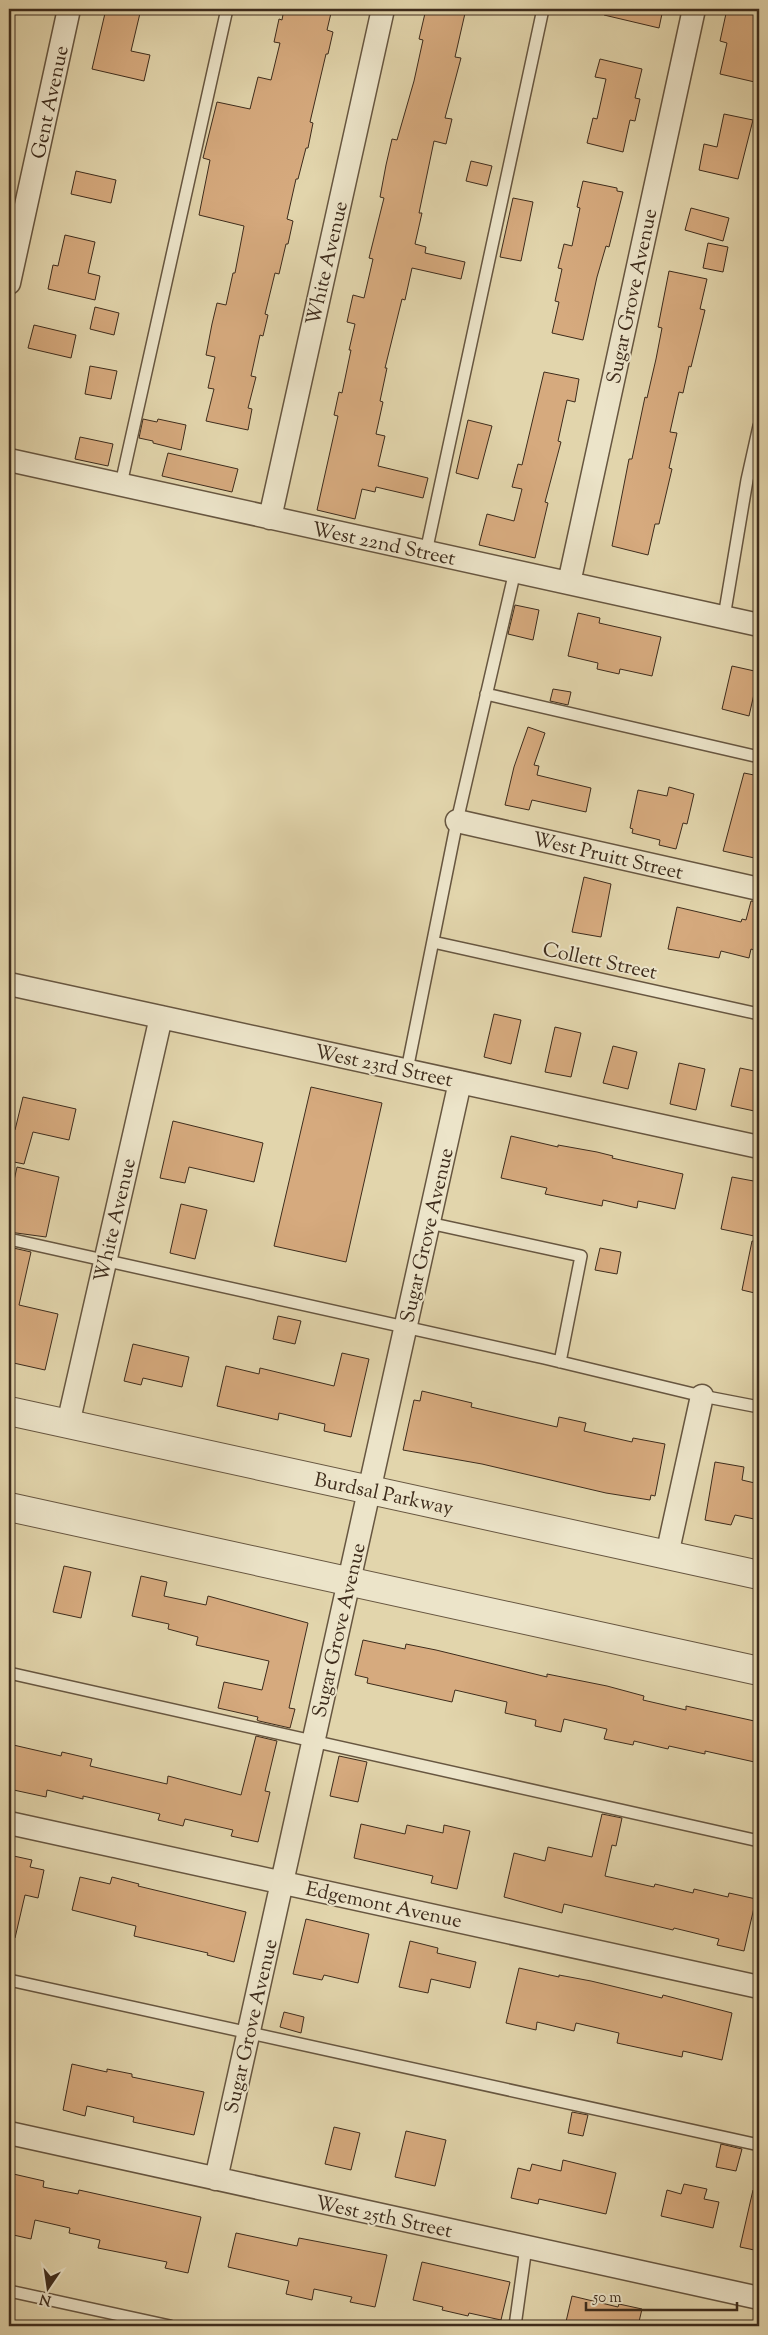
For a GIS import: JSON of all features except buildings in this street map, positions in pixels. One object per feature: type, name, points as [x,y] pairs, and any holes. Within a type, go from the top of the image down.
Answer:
[{"type":"street","name":"Gent Avenue","points":[[9,283],[69,9]]},
{"type":"street","name":"White Avenue","points":[[270,518],[383,9]]},
{"type":"street","name":"Sugar Grove Avenue","points":[[569,583],[694,9]]},
{"type":"street","name":"West 22nd Street","points":[[9,460],[759,625]]},
{"type":"street","name":"West Pruitt Street","points":[[457,821],[759,889]]},
{"type":"street","name":"West 23rd Street","points":[[9,984],[759,1147]]},
{"type":"street","name":"White Avenue","points":[[68,1424],[161,1017]]},
{"type":"street","name":"Sugar Grove Avenue","points":[[216,2179],[460,1082]]},
{"type":"street","points":[[667,1556],[702,1396]]},
{"type":"street","name":"Burdsal Parkway","points":[[9,1411],[759,1576]]},
{"type":"street","points":[[9,1507],[759,1671]]},
{"type":"street","name":"Edgemont Avenue","points":[[9,1822],[759,1987]]},
{"type":"street","name":"West 25th Street","points":[[9,2134],[759,2298]]},
{"type":"lane","points":[[120,484],[227,9]]},
{"type":"lane","points":[[426,552],[543,9]]},
{"type":"lane","points":[[724,617],[747,480],[759,426]]},
{"type":"lane","points":[[406,1070],[457,821],[515,571]]},
{"type":"lane","points":[[486,694],[759,757]]},
{"type":"lane","name":"Collett Street","points":[[432,942],[759,1014]]},
{"type":"lane","points":[[429,1223],[581,1256],[560,1362]]},
{"type":"lane","points":[[9,1239],[759,1408]]},
{"type":"lane","points":[[9,1673],[759,1841]]},
{"type":"lane","points":[[9,1980],[759,2145]]},
{"type":"lane","points":[[515,2326],[526,2247]]},
{"type":"lane","points":[[9,2290],[170,2326]]}]
